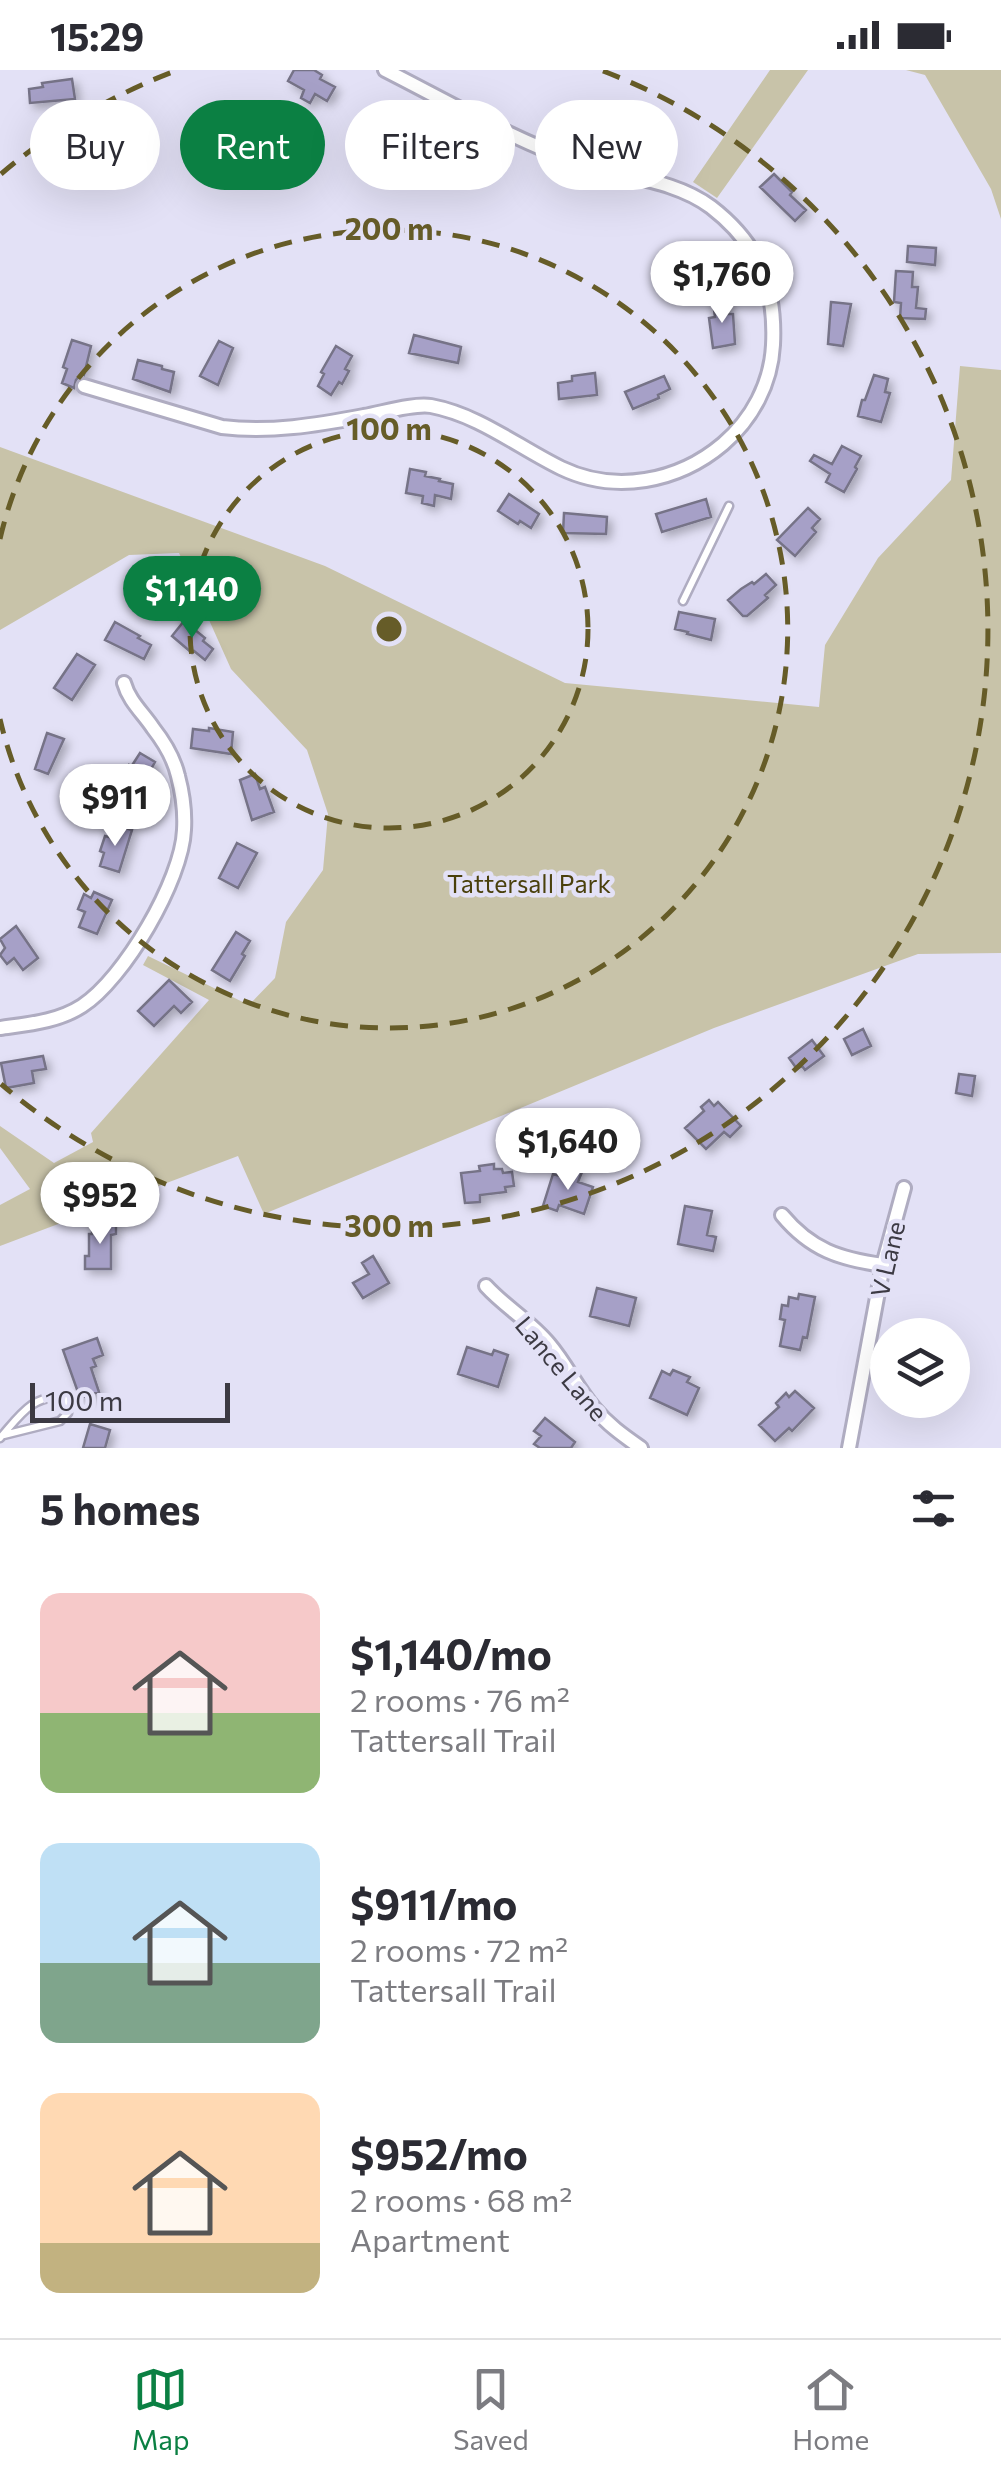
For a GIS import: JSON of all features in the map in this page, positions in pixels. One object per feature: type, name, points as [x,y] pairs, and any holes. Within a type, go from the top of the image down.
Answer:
[{"type":"street","points":[[84,386],[244,429],[339,421],[428,405],[486,426],[564,470],[609,481],[647,480],[672,474],[706,457],[727,440],[762,394],[772,353],[769,286],[745,239],[708,205],[675,188],[578,163],[542,148],[411,76],[386,70]]},
{"type":"street","points":[[0,1028],[64,1015],[98,994],[128,960],[176,867],[184,831],[177,770],[124,683]]},
{"type":"street","name":"V Lane","points":[[848,1448],[883,1265],[904,1188]]},
{"type":"street","points":[[782,1216],[816,1247],[848,1260],[883,1265]]},
{"type":"street","name":"Lance Lane","points":[[486,1286],[550,1345],[592,1406],[614,1430],[642,1448]]},
{"type":"lane","points":[[683,600],[729,506]]},
{"type":"lane","points":[[51,1396],[64,1398],[68,1413],[60,1420],[2,1436],[32,1403],[51,1396]]},
{"type":"green space","points":[[770,70],[808,70],[717,198],[693,182]]},
{"type":"green space","points":[[906,70],[1001,70],[1001,219],[991,189],[925,75]]},
{"type":"green space","name":"Tattersall Park","points":[[960,366],[1001,370],[1001,953],[918,954],[714,1028],[264,1214],[238,1156],[0,1246],[0,1205],[30,1189],[0,1148],[0,1126],[54,1163],[93,1142],[91,1133],[209,1000],[143,965],[148,956],[249,1005],[275,978],[286,922],[323,870],[328,814],[307,750],[231,669],[179,553],[129,555],[0,630],[0,447],[325,566],[565,683],[819,707],[825,645],[878,558],[951,480]]},
{"type":"building","points":[[294,70],[314,70],[322,75],[320,79],[335,87],[327,101],[315,94],[312,100],[305,100],[301,98],[304,90],[288,81]]},
{"type":"building","points":[[72,79],[75,99],[30,103],[29,89],[43,87],[42,83]]},
{"type":"building","points":[[774,174],[806,210],[795,221],[760,187]]},
{"type":"building","points":[[908,246],[936,248],[935,265],[907,262]]},
{"type":"building","points":[[896,271],[913,272],[912,287],[918,287],[916,308],[926,309],[925,319],[900,318],[901,303],[894,302]]},
{"type":"building","points":[[726,300],[728,314],[733,314],[735,344],[713,348],[709,318],[715,317],[713,302]]},
{"type":"building","points":[[831,302],[851,304],[843,346],[828,344]]},
{"type":"building","points":[[414,335],[461,347],[458,363],[409,353]]},
{"type":"building","points":[[72,340],[91,346],[84,375],[76,380],[74,388],[62,383]]},
{"type":"building","points":[[219,341],[233,348],[218,385],[200,376]]},
{"type":"building","points":[[336,346],[352,356],[342,384],[339,382],[331,395],[318,386],[324,374],[321,372]]},
{"type":"building","points":[[138,360],[174,372],[170,392],[133,379]]},
{"type":"building","points":[[595,373],[597,395],[559,399],[558,383],[572,381],[572,376]]},
{"type":"building","points":[[874,375],[888,379],[885,392],[890,393],[881,422],[858,416]]},
{"type":"building","points":[[664,376],[670,389],[633,409],[625,392]]},
{"type":"building","points":[[842,446],[861,456],[844,492],[826,482],[830,474],[810,461],[814,455],[832,464]]},
{"type":"building","points":[[410,469],[453,484],[451,499],[435,495],[434,506],[422,503],[423,496],[406,493]]},
{"type":"building","points":[[509,494],[539,514],[531,528],[498,511]]},
{"type":"building","points":[[706,499],[711,517],[662,532],[656,514]]},
{"type":"building","points":[[808,508],[820,519],[812,528],[816,532],[795,556],[777,540]]},
{"type":"building","points":[[564,513],[607,517],[606,534],[563,533]]},
{"type":"building","points":[[766,574],[776,585],[765,595],[768,598],[743,616],[728,600]]},
{"type":"building","points":[[679,612],[715,619],[711,640],[675,629]]},
{"type":"building","points":[[184,621],[213,649],[205,660],[172,636]]},
{"type":"building","points":[[115,622],[151,645],[144,659],[105,640]]},
{"type":"building","points":[[77,654],[95,665],[72,700],[54,688]]},
{"type":"building","points":[[193,729],[233,732],[231,754],[191,748]]},
{"type":"building","points":[[47,733],[64,739],[48,774],[35,769]]},
{"type":"building","points":[[140,753],[155,762],[136,796],[117,786]]},
{"type":"building","points":[[255,774],[260,789],[265,787],[274,812],[252,820],[240,780]]},
{"type":"building","points":[[117,825],[132,830],[119,872],[100,866],[105,836],[113,838]]},
{"type":"building","points":[[237,843],[257,853],[238,888],[219,878]]},
{"type":"building","points":[[94,892],[112,900],[97,934],[79,927],[85,912],[78,909],[84,894],[91,898]]},
{"type":"building","points":[[16,926],[38,958],[23,970],[14,958],[7,964],[0,955],[5,948],[0,939]]},
{"type":"building","points":[[236,932],[250,941],[230,981],[212,970]]},
{"type":"building","points":[[169,980],[192,1002],[181,1013],[174,1006],[154,1026],[138,1011]]},
{"type":"building","points":[[863,1029],[871,1046],[852,1055],[844,1039]]},
{"type":"building","points":[[812,1040],[824,1056],[805,1070],[802,1066],[797,1069],[789,1058]]},
{"type":"building","points":[[43,1056],[46,1069],[32,1071],[34,1083],[6,1088],[1,1063]]},
{"type":"building","points":[[959,1074],[975,1076],[972,1096],[956,1093]]},
{"type":"building","points":[[709,1100],[714,1106],[718,1102],[741,1126],[730,1137],[724,1132],[706,1149],[685,1128],[704,1111],[701,1107]]},
{"type":"building","points":[[494,1164],[494,1169],[502,1169],[503,1173],[512,1172],[514,1186],[505,1187],[506,1192],[480,1195],[480,1202],[465,1203],[461,1173],[480,1171],[479,1166]]},
{"type":"building","points":[[570,1168],[582,1172],[578,1182],[593,1187],[584,1214],[559,1205],[557,1211],[543,1206],[553,1174],[567,1178]]},
{"type":"building","points":[[685,1206],[712,1211],[707,1235],[716,1237],[713,1251],[678,1244]]},
{"type":"building","points":[[116,1224],[116,1234],[111,1235],[111,1269],[85,1269],[92,1225]]},
{"type":"building","points":[[373,1256],[389,1283],[363,1298],[353,1283],[369,1274],[362,1263]]},
{"type":"building","points":[[597,1288],[636,1298],[629,1326],[590,1316]]},
{"type":"building","points":[[799,1294],[815,1297],[807,1338],[803,1337],[800,1350],[780,1346],[785,1320],[780,1319],[782,1305],[788,1306],[789,1297],[798,1299]]},
{"type":"building","points":[[97,1338],[103,1355],[93,1359],[96,1366],[91,1368],[99,1392],[80,1398],[63,1350]]},
{"type":"building","points":[[467,1347],[492,1355],[494,1350],[508,1355],[498,1387],[458,1374]]},
{"type":"building","points":[[673,1370],[690,1377],[687,1382],[699,1388],[687,1415],[650,1398],[662,1371],[670,1375]]},
{"type":"building","points":[[795,1391],[814,1408],[792,1431],[789,1428],[775,1441],[759,1425],[779,1407],[776,1403],[786,1393],[789,1397]]},
{"type":"building","points":[[545,1418],[575,1442],[571,1448],[540,1448],[534,1444],[541,1436],[534,1431]]},
{"type":"building","points":[[90,1424],[110,1430],[105,1448],[83,1448]]}]
